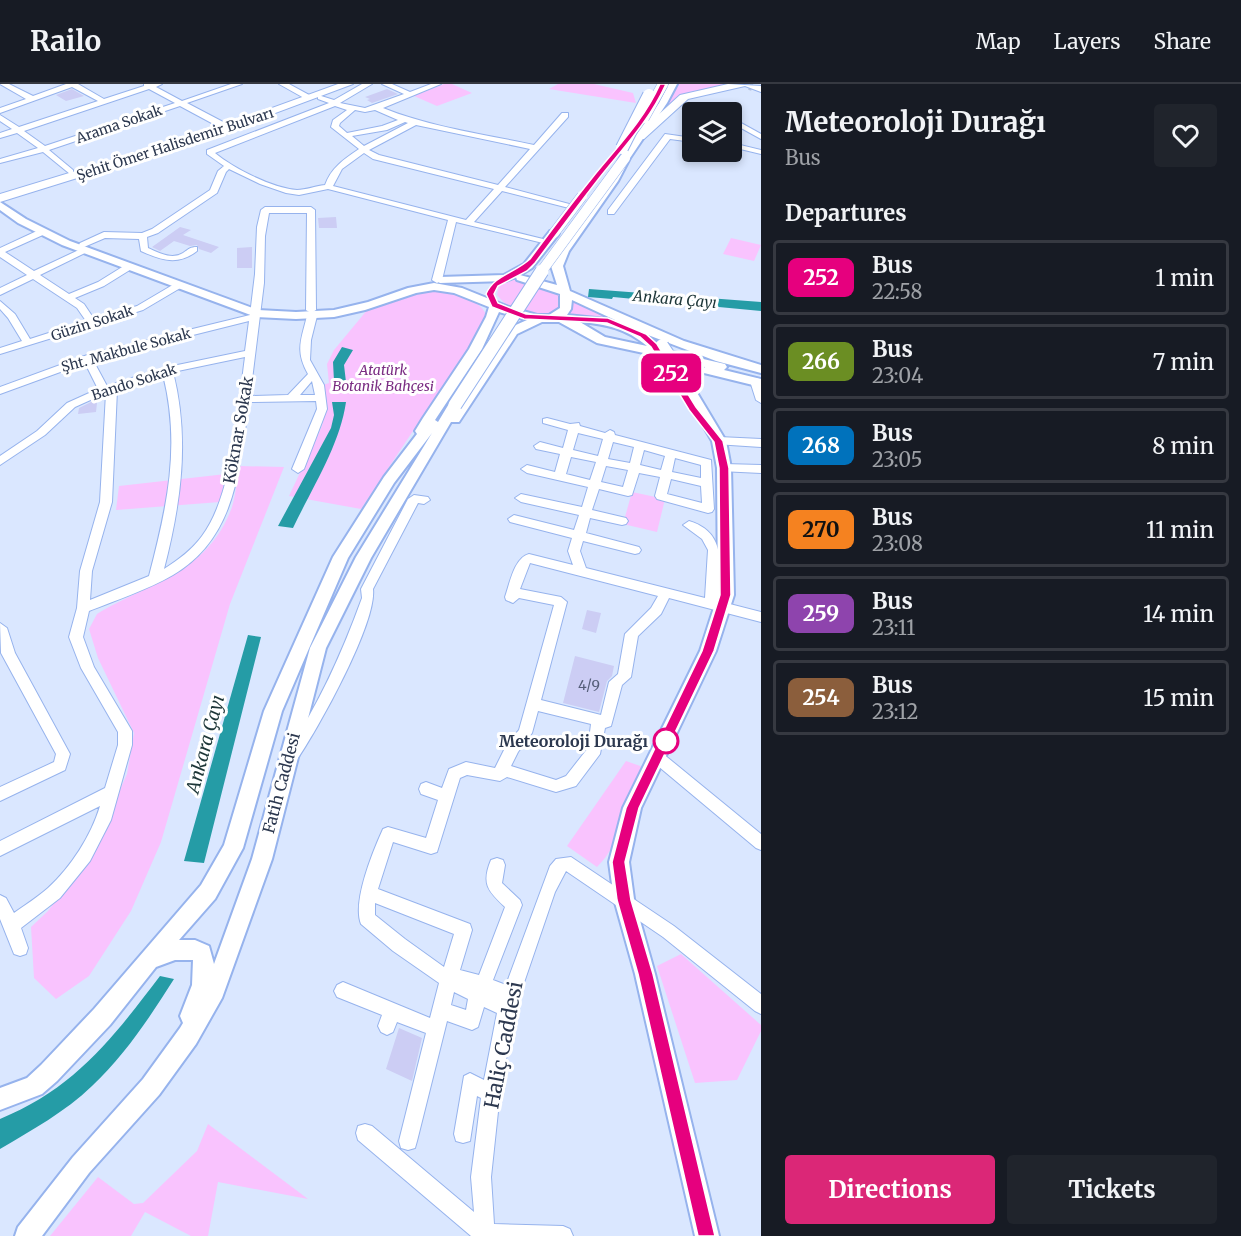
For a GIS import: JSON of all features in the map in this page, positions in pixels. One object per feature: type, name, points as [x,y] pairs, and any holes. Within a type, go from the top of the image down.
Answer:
[{"type":"highway","name":"Şehit Ömer Halisdemir Bulvarı","points":[[1,198],[70,172],[220,128],[337,84]]},
{"type":"highway","name":"Şehit Ömer Halisdemir Bulvarı","points":[[1,198],[220,128],[348,84]]},
{"type":"highway","points":[[220,128],[359,84]]},
{"type":"highway","points":[[640,137],[681,99],[755,86]]},
{"type":"highway","points":[[621,154],[650,90]]},
{"type":"main road","name":"Fatih Caddesi","points":[[27,1236],[81,1165],[151,1087],[172,1059],[215,991],[262,859],[318,648],[419,451],[621,154],[649,111],[663,84]]},
{"type":"main road","name":"Fatih Caddesi","points":[[621,154],[640,137],[673,84]]},
{"type":"main road","points":[[419,451],[440,399],[488,328],[494,315],[495,305],[491,300],[494,284],[528,266],[593,182],[621,154]]},
{"type":"main road","points":[[419,451],[450,425],[513,331],[562,314],[567,306],[567,300],[557,266],[613,181],[621,154]]},
{"type":"main road","points":[[1,198],[22,221],[42,232],[256,312]]},
{"type":"main road","points":[[1,198],[23,215],[84,248],[256,312],[311,313],[362,308],[414,288],[432,286],[448,288],[476,295],[512,313],[573,323],[601,340],[662,352],[759,380]]},
{"type":"main road","points":[[311,313],[350,304],[410,285],[437,280],[506,278],[535,280],[649,335],[680,376],[718,441],[724,468],[726,595],[717,606],[708,651],[632,808],[618,862],[624,900],[645,974],[706,1236]]},
{"type":"main road","points":[[601,340],[594,330],[609,317]]},
{"type":"main road","points":[[544,319],[609,317],[713,355],[761,367]]},
{"type":"main road","points":[[662,352],[693,408],[718,441]]},
{"type":"main road","points":[[680,376],[688,368],[699,368],[759,380]]},
{"type":"main road","name":"Fatih Caddesi","points":[[0,1099],[34,1086],[49,1073],[102,1017],[208,892],[233,848],[273,711],[341,557],[389,480],[419,451]]},
{"type":"main road","points":[[148,960],[180,948],[191,948],[202,953],[206,966],[198,999],[172,1059]]},
{"type":"street","points":[[4,84],[32,99]]},
{"type":"street","points":[[0,111],[73,84],[104,102]]},
{"type":"street","name":"Arama Sokak","points":[[0,161],[44,149],[238,84]]},
{"type":"street","points":[[284,84],[307,96]]},
{"type":"street","points":[[368,84],[354,90],[336,103],[211,150],[212,155],[287,190],[305,192],[328,187],[540,241]]},
{"type":"street","points":[[386,84],[409,94]]},
{"type":"street","points":[[336,103],[365,110],[376,108],[437,84]]},
{"type":"street","points":[[0,136],[151,85],[220,128]]},
{"type":"street","points":[[321,97],[352,110],[334,125],[363,151],[408,166],[502,187],[568,205]]},
{"type":"street","points":[[376,108],[414,123],[439,126],[535,148]]},
{"type":"street","points":[[468,223],[565,115]]},
{"type":"street","points":[[0,117],[44,149],[70,172]]},
{"type":"street","points":[[346,135],[384,128],[404,120]]},
{"type":"street","points":[[328,187],[337,169],[363,151],[414,123]]},
{"type":"street","points":[[742,126],[761,136]]},
{"type":"street","points":[[611,212],[668,136],[682,138]]},
{"type":"street","points":[[742,147],[761,152]]},
{"type":"street","points":[[0,292],[36,276],[104,235],[143,236],[155,231],[214,191],[222,171],[230,165]]},
{"type":"street","name":"Köknar Sokak","points":[[83,608],[171,570],[195,553],[210,533],[220,513],[231,480],[256,312],[263,213],[268,209],[311,210],[311,313]]},
{"type":"street","points":[[437,280],[453,219]]},
{"type":"street","points":[[0,252],[42,232]]},
{"type":"street","points":[[143,236],[144,249],[172,259],[184,258],[194,249]]},
{"type":"street","points":[[0,252],[81,306],[92,323]]},
{"type":"street","points":[[69,297],[100,284],[130,266]]},
{"type":"street","name":"Güzin Sokak","points":[[0,351],[140,308],[179,285]]},
{"type":"street","points":[[0,304],[12,316],[28,343]]},
{"type":"street","name":"Şht. Makbule Sokak","points":[[0,391],[88,359],[256,312]]},
{"type":"street","points":[[298,469],[322,409],[319,385],[305,360],[311,313]]},
{"type":"street","name":"Bando Sokak","points":[[0,460],[41,433],[71,405],[108,389],[167,370],[251,352]]},
{"type":"street","points":[[12,926],[54,893],[84,856],[103,820],[124,745],[125,731],[88,668],[76,636],[83,608],[86,571],[106,502],[108,389],[88,359]]},
{"type":"street","points":[[155,578],[175,493],[177,464],[172,386],[167,370]]},
{"type":"street","points":[[291,398],[312,375]]},
{"type":"street","points":[[759,380],[761,400]]},
{"type":"street","points":[[243,399],[321,398]]},
{"type":"street","points":[[547,421],[610,435],[707,463],[708,509],[661,496],[671,453]]},
{"type":"street","points":[[559,477],[575,426]]},
{"type":"street","points":[[582,571],[574,551],[610,435]]},
{"type":"street","points":[[718,441],[761,443]]},
{"type":"street","points":[[527,469],[628,492],[640,444]]},
{"type":"street","points":[[540,446],[706,483]]},
{"type":"street","points":[[724,468],[761,469]]},
{"type":"street","points":[[521,498],[622,522]]},
{"type":"street","points":[[287,761],[303,741],[345,660],[368,598],[367,589],[393,539],[414,499],[424,500]]},
{"type":"street","points":[[514,519],[635,550]]},
{"type":"street","points":[[689,525],[706,536],[714,550],[717,606]]},
{"type":"street","points":[[508,1002],[449,979],[397,946],[367,918],[368,893],[388,834],[431,847],[454,774],[466,768],[500,775],[512,748],[525,733],[560,605],[512,595],[525,560],[529,558],[761,617]]},
{"type":"street","points":[[534,704],[606,722],[616,681],[624,677],[632,634],[656,611],[666,593]]},
{"type":"street","points":[[0,794],[60,766],[63,754],[8,653],[1,635]]},
{"type":"street","points":[[502,769],[556,786],[571,781],[595,750],[599,720]]},
{"type":"street","points":[[657,757],[761,843]]},
{"type":"street","points":[[426,789],[447,796]]},
{"type":"street","points":[[0,849],[111,792]]},
{"type":"street","name":"Haliç Caddesi","points":[[484,1235],[481,1177],[491,1093],[508,1002],[547,892],[562,864],[571,864],[624,900]]},
{"type":"street","points":[[441,1010],[472,1021],[480,991],[514,905],[494,886],[497,865]]},
{"type":"street","points":[[368,893],[464,930],[449,979],[408,1141]]},
{"type":"street","points":[[624,900],[761,1005]]},
{"type":"street","points":[[0,903],[20,948]]},
{"type":"street","points":[[343,991],[389,1018],[437,1029]]},
{"type":"street","points":[[463,1134],[470,1082],[491,1093]]},
{"type":"street","points":[[365,1133],[484,1235],[563,1236]]},
{"type":"green space","points":[[444,84],[452,84],[472,93],[437,106],[414,96]]},
{"type":"green space","points":[[558,84],[594,84],[633,93],[636,103],[549,89]]},
{"type":"green space","points":[[678,84],[737,84],[689,92],[665,109]]},
{"type":"green space","points":[[731,238],[761,245],[754,261],[723,254]]},
{"type":"green space","points":[[513,280],[531,282],[555,291],[560,294],[563,306],[545,314],[528,315],[519,312],[497,295],[499,286]]},
{"type":"green space","name":"Atatürk Botanik Bahçesi","points":[[433,290],[457,294],[474,302],[481,307],[487,320],[361,509],[289,496],[322,426],[326,406],[323,385],[329,383],[327,364],[334,350],[368,309],[419,292]]},
{"type":"green space","points":[[572,300],[612,318],[565,317]]},
{"type":"green space","points":[[239,466],[284,467],[230,604],[161,842],[131,911],[89,976],[56,999],[34,978],[31,927],[48,911],[93,851],[127,774],[134,733],[98,658],[89,629],[97,614],[175,573],[208,547],[221,529],[232,507]]},
{"type":"green space","points":[[226,474],[220,502],[116,510],[119,486]]},
{"type":"green space","points":[[632,492],[665,499],[657,532],[623,524]]},
{"type":"green space","points":[[626,761],[643,767],[619,833],[606,857],[597,867],[567,846]]},
{"type":"green space","points":[[681,954],[761,1025],[761,1031],[737,1080],[695,1083],[657,966]]},
{"type":"green space","points":[[208,1124],[308,1199],[218,1182],[208,1236],[191,1236],[145,1212],[131,1236],[50,1236],[98,1177],[134,1204],[143,1203],[197,1151]]},
{"type":"water","name":"Ankara Çayı","points":[[589,289],[761,302],[761,311],[613,297],[612,299],[588,297]]},
{"type":"water","points":[[342,347],[353,350],[344,365],[346,382],[334,381],[333,362]]},
{"type":"water","points":[[332,402],[346,402],[332,450],[293,528],[278,526],[331,428],[334,415]]},
{"type":"water","points":[[248,635],[261,637],[204,863],[184,861]]},
{"type":"water","points":[[160,976],[174,979],[136,1035],[104,1074],[82,1095],[59,1112],[0,1149],[0,1119],[26,1107],[71,1077],[108,1041]]},
{"type":"building","points":[[72,89],[84,96],[66,101],[56,95]]},
{"type":"building","points":[[387,89],[398,94],[372,103],[365,97]]},
{"type":"building","points":[[336,217],[337,228],[319,228],[318,218]]},
{"type":"building","points":[[180,227],[191,230],[183,235],[219,247],[211,253],[199,249],[197,245],[190,246],[174,241],[160,251],[152,247]]},
{"type":"building","points":[[252,247],[252,268],[237,268],[237,248]]},
{"type":"building","points":[[93,401],[97,403],[96,412],[78,414],[79,408]]},
{"type":"building","points":[[587,610],[601,613],[596,633],[582,629]]},
{"type":"building","points":[[575,656],[614,666],[612,676],[607,681],[599,712],[563,703]]},
{"type":"building","points":[[399,1028],[422,1038],[412,1081],[386,1069]]},
{"type":"bus line","name":"252","points":[[663,84],[656,100],[633,134],[595,178],[528,266],[494,284],[490,294],[495,305],[524,317],[608,321],[627,327],[643,336],[654,346],[693,408],[718,441],[724,468],[726,595],[708,651],[632,808],[618,862],[624,900],[645,974],[707,1236]]},
{"type":"place","name":"Meteoroloji Durağı","points":[[666,741]]}]
